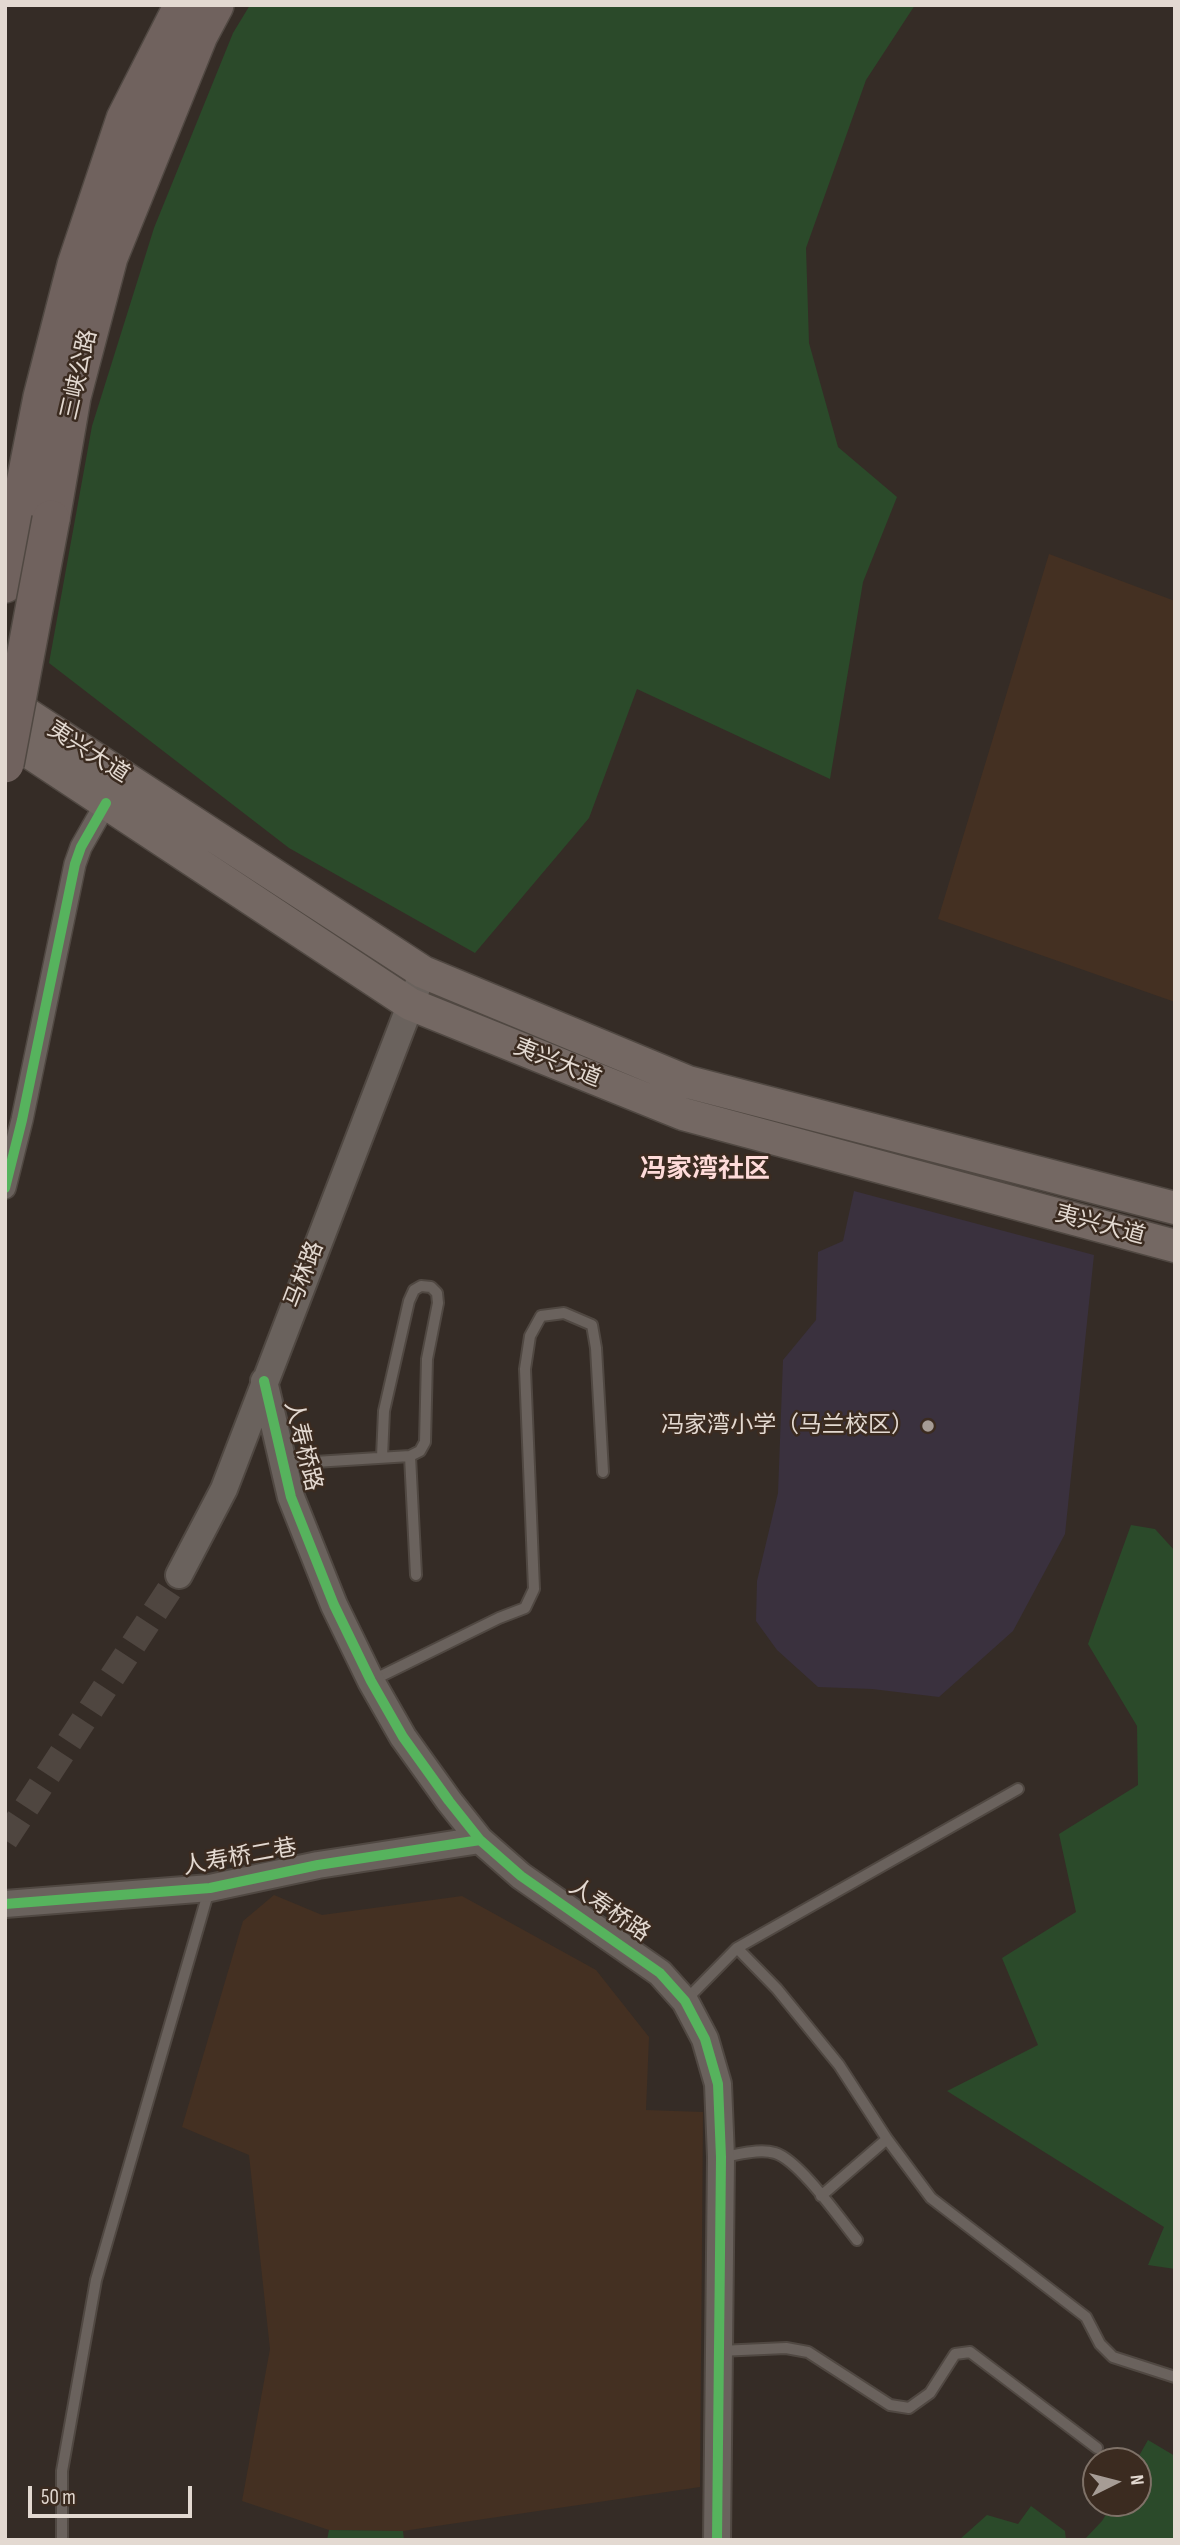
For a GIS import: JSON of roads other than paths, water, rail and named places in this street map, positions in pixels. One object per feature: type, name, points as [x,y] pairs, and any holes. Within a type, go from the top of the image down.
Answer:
[{"type":"highway","name":"三峡公路","points":[[5,584],[42,397],[76,265],[125,119],[183,5]]},
{"type":"highway","name":"三峡公路","points":[[5,764],[72,397],[109,257],[199,35],[215,5]]},
{"type":"main road","name":"夷兴大道","points":[[5,700],[422,972],[688,1082],[1175,1208]]},
{"type":"main road","name":"夷兴大道","points":[[5,736],[410,1004],[683,1114],[1175,1246]]},
{"type":"street","points":[[5,1188],[22,1120],[75,864],[81,846],[106,803]]},
{"type":"street","name":"马林路","points":[[178,1575],[224,1489],[422,972]]},
{"type":"street","name":"人寿桥路","points":[[264,1381],[291,1497],[334,1605],[371,1681],[403,1737],[480,1840],[521,1876],[653,1967],[685,2001],[705,2039],[718,2084],[721,2157],[717,2540]]},
{"type":"street","name":"人寿桥二巷","points":[[5,1904],[210,1888],[318,1865],[480,1840]]},
{"type":"lane","points":[[284,1464],[410,1456],[419,1451],[425,1442],[427,1359],[438,1303],[437,1293],[431,1287],[421,1286],[414,1290],[409,1301],[388,1387],[383,1419],[382,1457]]},
{"type":"lane","points":[[371,1681],[499,1618],[525,1608],[534,1589],[525,1369],[530,1336],[541,1316],[564,1313],[592,1325],[596,1348],[603,1472]]},
{"type":"lane","points":[[410,1456],[416,1575]]},
{"type":"lane","points":[[685,2001],[737,1948],[1018,1789]]},
{"type":"lane","points":[[62,2540],[62,2470],[96,2280],[210,1888]]},
{"type":"lane","points":[[737,1948],[777,1989],[839,2065],[887,2139],[931,2198],[1086,2317],[1100,2344],[1113,2357],[1175,2377]]},
{"type":"lane","points":[[821,2196],[887,2139]]},
{"type":"lane","points":[[721,2157],[763,2151],[776,2153],[793,2162],[857,2240]]},
{"type":"lane","points":[[719,2351],[786,2348],[808,2352],[890,2405],[909,2407],[930,2393],[955,2354],[970,2352],[1096,2447]]},
{"type":"tunnel","points":[[5,1840],[179,1575]]},
{"type":"place","name":"冯家湾小学（马兰校区）","points":[[928,1426]]},
{"type":"district","name":"冯家湾社区","points":[[705,1170]]}]
